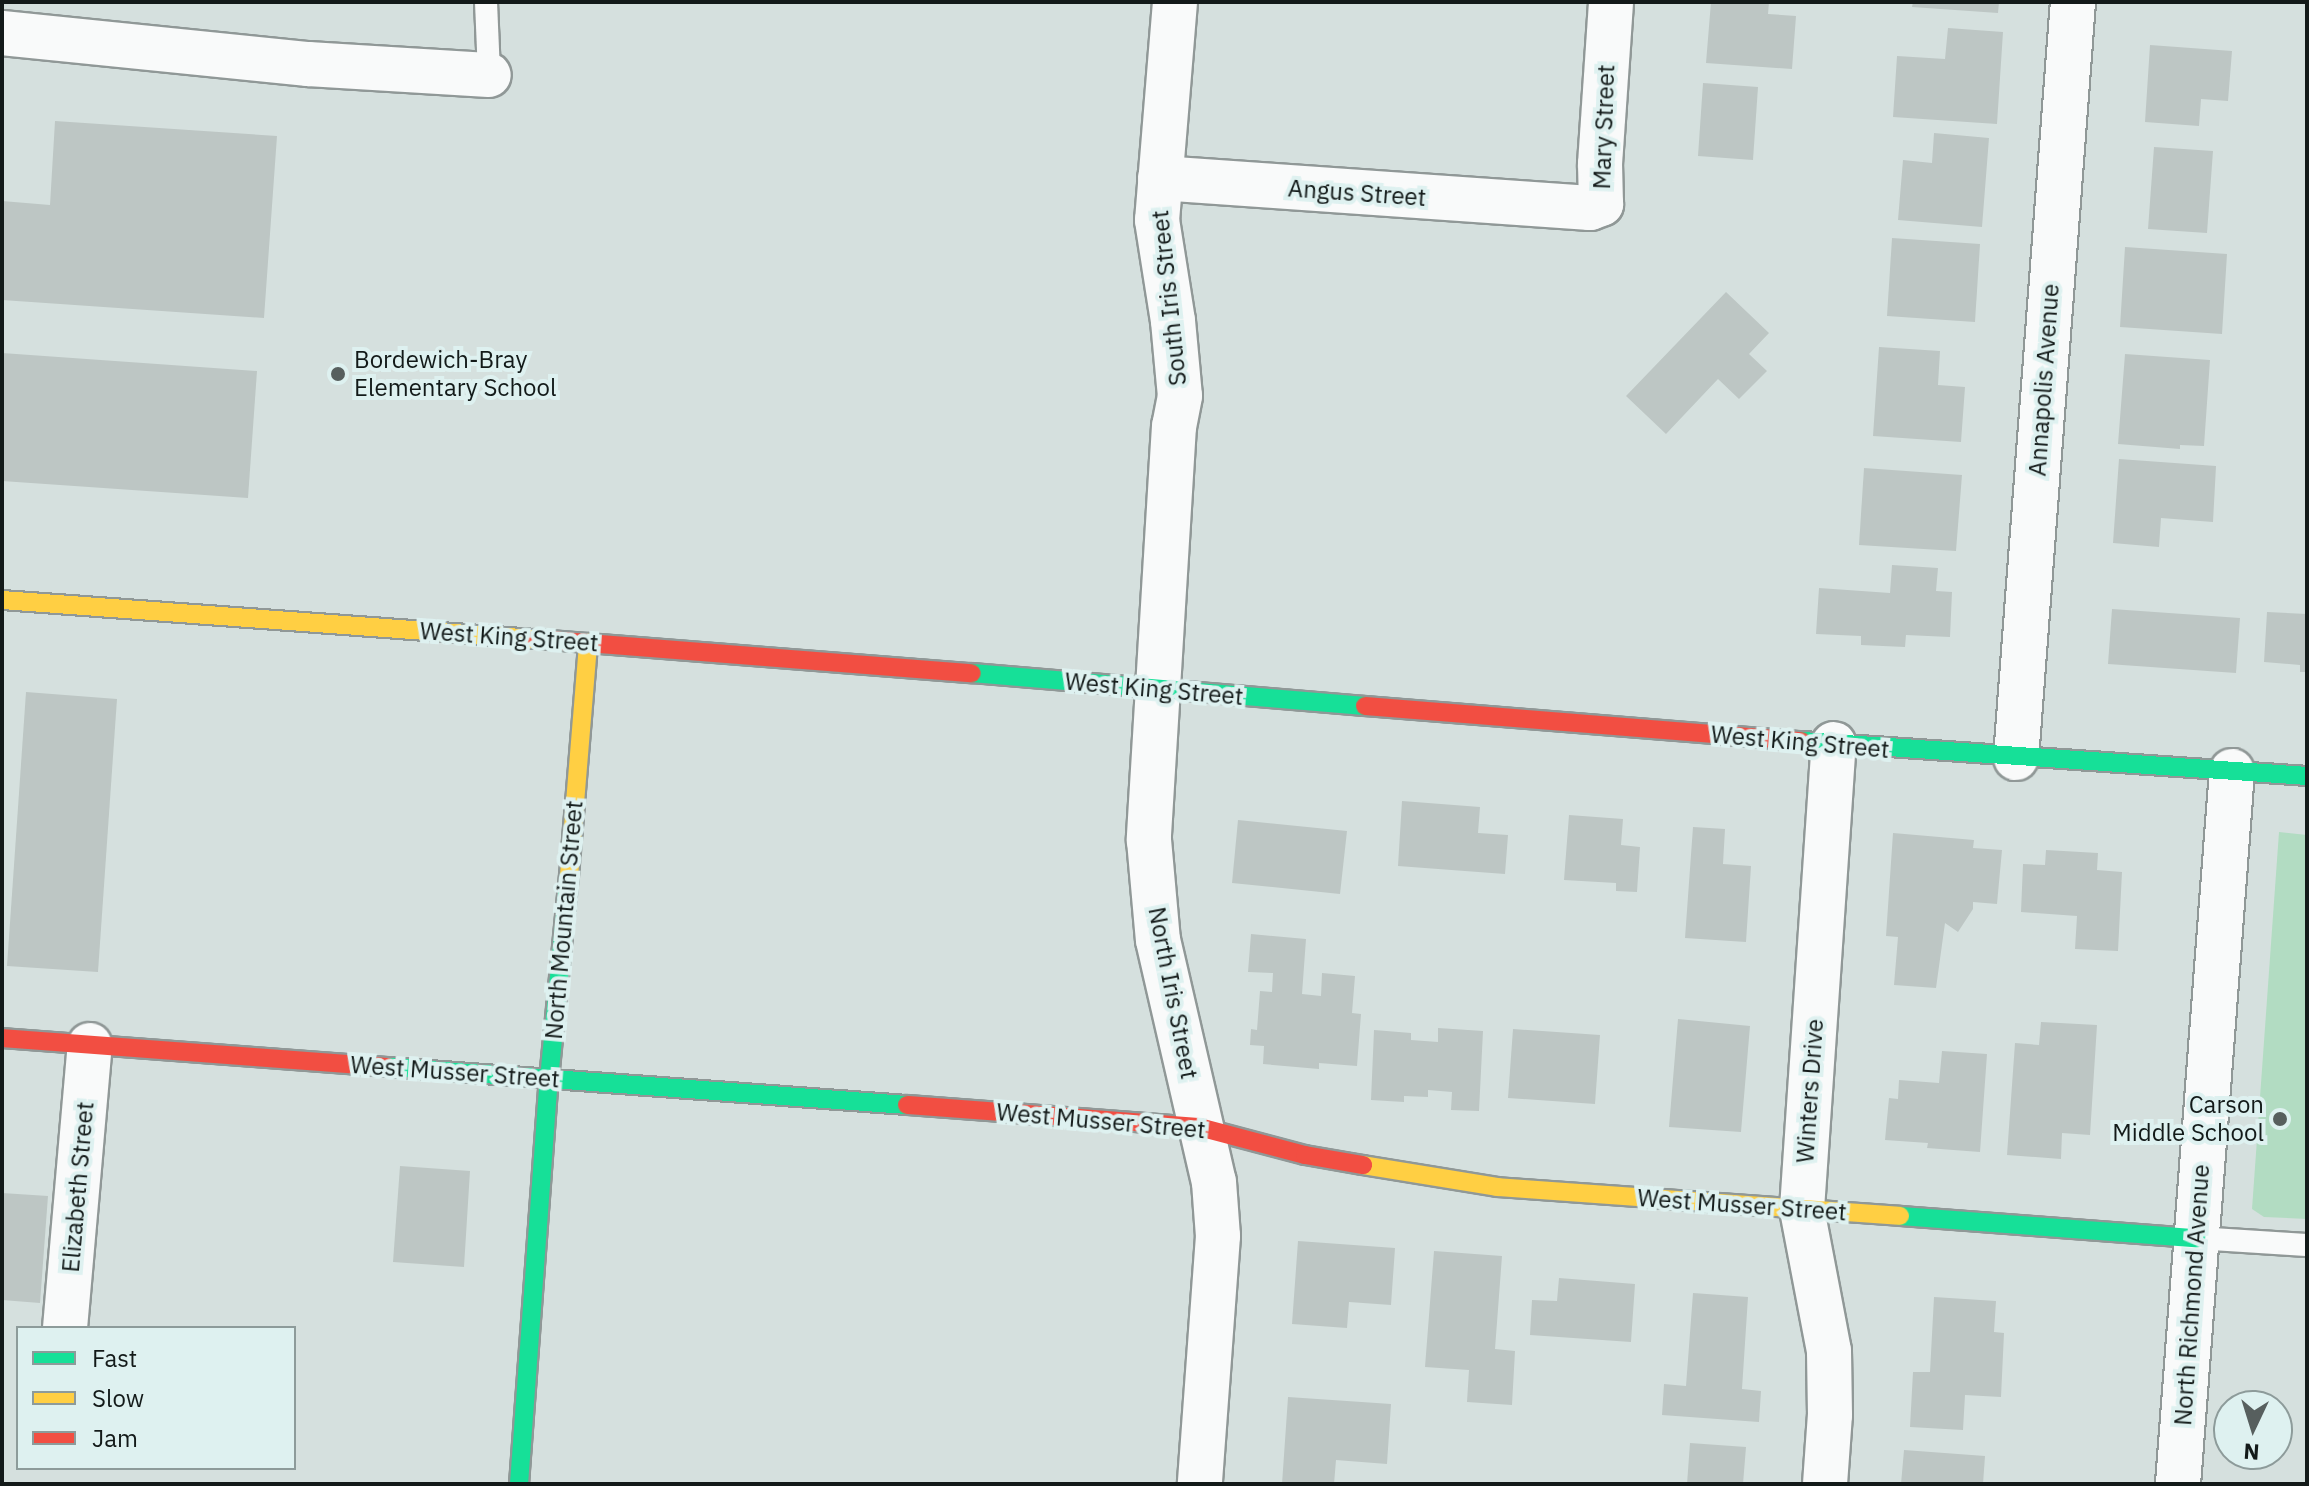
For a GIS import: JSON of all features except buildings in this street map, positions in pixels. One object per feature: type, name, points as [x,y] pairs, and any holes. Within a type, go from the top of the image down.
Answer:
[{"type":"street","name":"South Iris Street","points":[[1157,690],[1174,426],[1180,396],[1173,321],[1157,220],[1175,2]]},
{"type":"street","name":"Mary Street","points":[[1554,208],[1590,208],[1601,204],[1600,164],[1611,2]]},
{"type":"street","name":"Annapolis Avenue","points":[[2016,758],[2073,2]]},
{"type":"street","points":[[2,33],[308,64],[489,75]]},
{"type":"street","name":"Angus Street","points":[[1160,178],[1554,208]]},
{"type":"street","name":"West King Street","points":[[2,600],[588,643],[2016,758],[2307,776]]},
{"type":"street","name":"North Mountain Street","points":[[519,1484],[549,1079],[558,1006],[588,643]]},
{"type":"street","name":"North Iris Street","points":[[1157,690],[1149,840],[1157,925],[1199,1127],[1214,1182],[1218,1236],[1200,1484]]},
{"type":"street","name":"Winters Drive","points":[[1825,1484],[1830,1415],[1829,1351],[1802,1209],[1834,744]]},
{"type":"street","name":"North Richmond Avenue","points":[[2178,1484],[2232,771]]},
{"type":"street","name":"West Musser Street","points":[[2,1038],[1199,1127],[1305,1155],[1433,1179],[1497,1187],[2196,1238]]},
{"type":"street","name":"Elizabeth Street","points":[[65,1326],[90,1045]]},
{"type":"lane","points":[[486,2],[489,75]]},
{"type":"lane","points":[[2196,1238],[2307,1245]]},
{"type":"green space","points":[[2279,832],[2307,835],[2307,1219],[2264,1217],[2252,1209]]},
{"type":"traffic: fast","points":[[972,673],[1365,706]]},
{"type":"traffic: fast","points":[[1802,741],[2307,776]]},
{"type":"traffic: fast","points":[[519,1484],[549,1079],[569,876]]},
{"type":"traffic: fast","points":[[388,1067],[907,1105]]},
{"type":"traffic: fast","points":[[1900,1216],[2196,1238]]},
{"type":"traffic: slow","points":[[2,600],[536,639]]},
{"type":"traffic: slow","points":[[569,876],[588,643]]},
{"type":"traffic: slow","points":[[1363,1165],[1497,1187],[1900,1216]]},
{"type":"traffic: jam","points":[[536,639],[972,673]]},
{"type":"traffic: jam","points":[[1365,706],[1802,741]]},
{"type":"traffic: jam","points":[[2,1038],[388,1067]]},
{"type":"traffic: jam","points":[[907,1105],[1199,1127],[1305,1155],[1363,1165]]},
{"type":"place","name":"Bordewich-Bray Elementary School","points":[[338,374]]},
{"type":"place","name":"Carson Middle School","points":[[2280,1119]]}]
